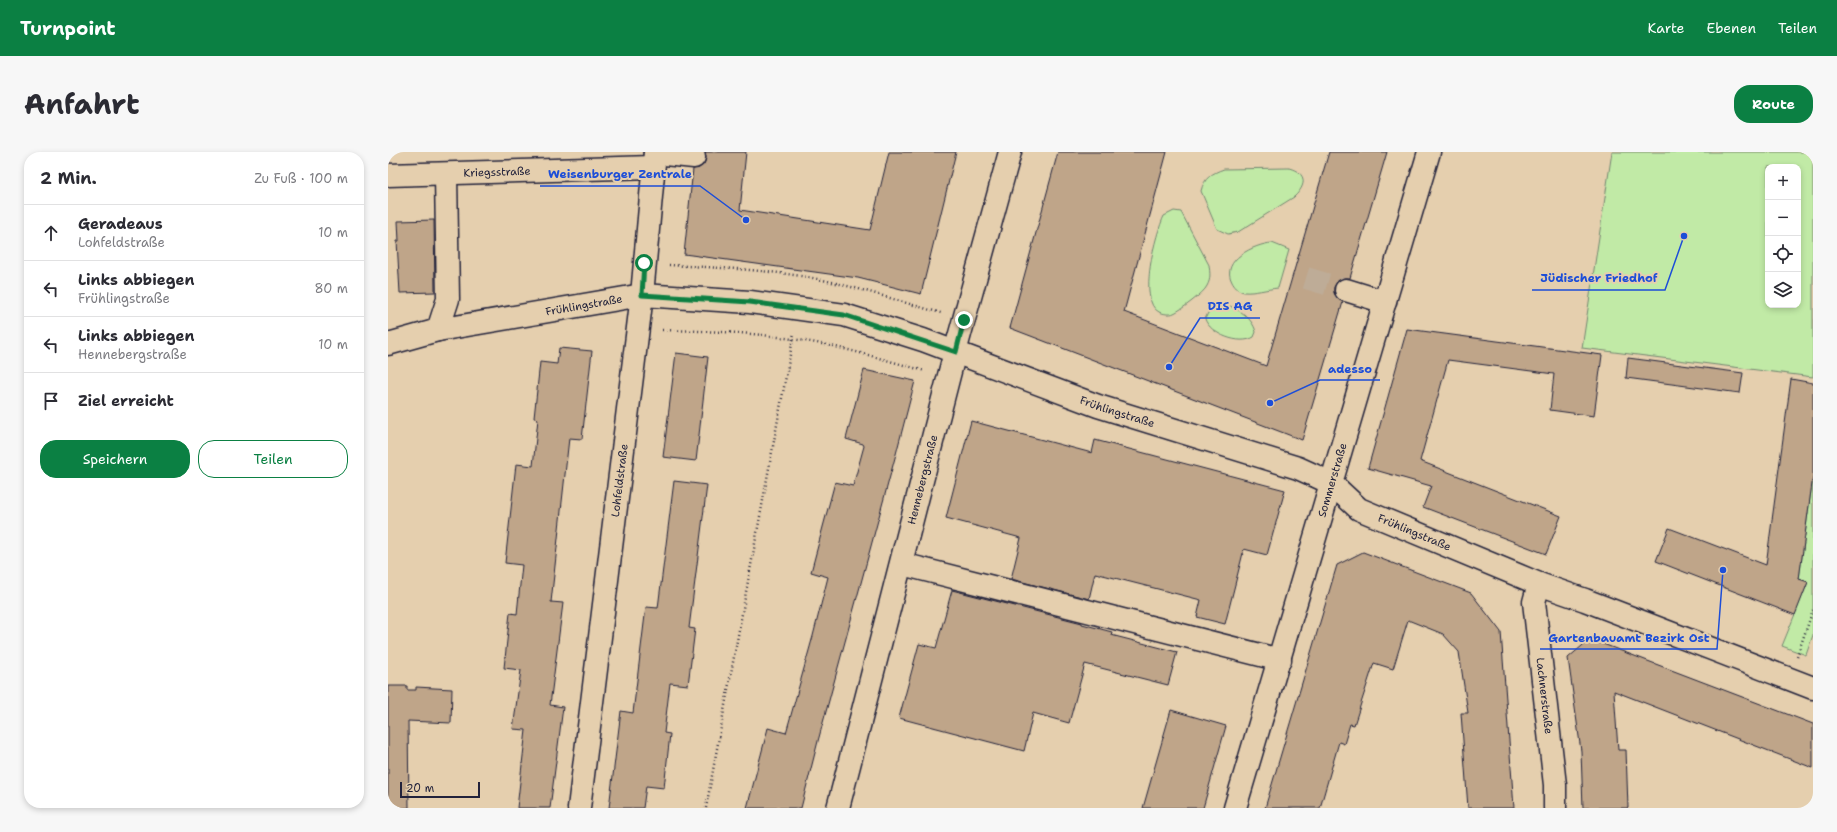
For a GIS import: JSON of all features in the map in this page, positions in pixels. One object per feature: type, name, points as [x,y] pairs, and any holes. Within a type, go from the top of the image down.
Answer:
[{"type":"street","name":"Hennebergstraße","points":[[838,808],[956,352],[1010,152]]},
{"type":"street","name":"Sommerstraße","points":[[1235,808],[1430,152]]},
{"type":"street","name":"Kriegsstraße","points":[[388,175],[446,174],[654,157],[694,157]]},
{"type":"street","name":"Lohfeldstraße","points":[[580,808],[636,330],[642,295],[654,157]]},
{"type":"street","points":[[438,330],[448,299],[446,174]]},
{"type":"street","points":[[1346,290],[1385,302]]},
{"type":"street","name":"Frühlingstraße","points":[[388,344],[438,330],[642,295],[750,302],[844,315],[956,352],[1098,406],[1298,468],[1331,483],[1359,509],[1539,584],[1585,600],[1813,688]]},
{"type":"street","points":[[902,564],[1207,634],[1280,660]]},
{"type":"street","name":"Lachnerstraße","points":[[1539,584],[1534,602],[1555,785],[1555,808]]},
{"type":"path","points":[[636,330],[726,332],[793,339],[867,354],[950,379]]},
{"type":"path","points":[[706,808],[793,339]]},
{"type":"path","points":[[1788,678],[1813,610]]},
{"type":"green space","points":[[1612,152],[1813,152],[1813,377],[1582,348]]},
{"type":"green space","points":[[1289,168],[1299,173],[1303,180],[1301,188],[1294,197],[1238,232],[1228,234],[1217,229],[1201,191],[1206,179],[1216,172],[1224,169]]},
{"type":"green space","points":[[1174,211],[1181,212],[1209,265],[1210,276],[1207,286],[1197,297],[1172,314],[1167,314],[1159,312],[1153,305],[1149,295],[1150,266],[1164,216]]},
{"type":"green space","points":[[1272,243],[1289,250],[1278,288],[1248,292],[1242,291],[1235,287],[1230,274],[1231,267],[1235,260],[1257,246]]},
{"type":"green space","points":[[1218,304],[1230,306],[1246,316],[1254,326],[1256,332],[1254,337],[1241,340],[1234,339],[1219,334],[1213,329],[1205,319],[1210,309]]},
{"type":"green space","points":[[1813,476],[1813,635],[1806,655],[1782,646],[1808,582],[1799,579]]},
{"type":"building","points":[[705,152],[746,152],[740,210],[870,230],[889,152],[956,152],[921,294],[858,278],[684,254],[693,169],[699,168],[704,164],[706,158]]},
{"type":"building","points":[[1058,152],[1167,152],[1124,312],[1266,366],[1329,152],[1387,152],[1350,278],[1344,278],[1338,281],[1334,287],[1334,293],[1337,298],[1343,302],[1302,440],[1010,328]]},
{"type":"building","points":[[434,220],[435,292],[400,293],[397,241],[399,241],[398,221]]},
{"type":"building","points":[[1407,329],[1602,355],[1594,416],[1550,410],[1554,374],[1448,360],[1420,461],[1561,516],[1546,554],[1423,507],[1431,486],[1368,468]]},
{"type":"building","points":[[559,348],[592,351],[582,439],[569,438],[551,602],[563,603],[550,705],[563,707],[550,808],[517,808],[526,730],[513,729],[521,670],[504,668],[510,613],[517,614],[522,565],[505,563],[516,464],[533,466],[538,419],[534,418],[540,362],[557,364]]},
{"type":"building","points":[[676,353],[708,357],[696,461],[663,457]]},
{"type":"building","points":[[1628,358],[1743,373],[1740,393],[1626,378]]},
{"type":"building","points":[[864,370],[915,381],[896,454],[801,808],[747,808],[768,728],[786,733],[813,636],[828,577],[811,572],[835,482],[853,486],[864,446],[863,444],[846,439]]},
{"type":"building","points":[[1791,379],[1813,383],[1813,476],[1799,579],[1808,582],[1795,615],[1656,561],[1669,528],[1766,565]]},
{"type":"building","points":[[971,421],[1092,453],[1095,440],[1285,490],[1267,555],[1244,549],[1225,624],[1197,617],[1201,600],[1095,573],[1089,599],[1011,579],[1021,538],[946,518]]},
{"type":"building","points":[[674,481],[707,485],[689,628],[695,629],[688,685],[670,683],[664,733],[670,734],[664,788],[646,786],[643,808],[609,808],[621,711],[633,713],[646,607],[658,608]]},
{"type":"building","points":[[1363,552],[1471,593],[1501,632],[1514,808],[1468,808],[1461,713],[1468,713],[1459,652],[1443,634],[1408,620],[1393,669],[1374,663],[1354,725],[1350,724],[1344,744],[1339,742],[1320,808],[1265,808],[1337,565]]},
{"type":"building","points":[[952,590],[1082,623],[1112,632],[1111,635],[1177,652],[1168,685],[1085,664],[1069,723],[1033,713],[1024,751],[899,718],[919,644],[936,648]]},
{"type":"building","points":[[1590,639],[1813,724],[1813,768],[1614,691],[1618,750],[1626,750],[1628,808],[1583,808],[1581,751],[1568,658]]},
{"type":"building","points":[[388,686],[407,686],[407,690],[416,690],[416,687],[452,689],[451,723],[408,721],[409,808],[388,808]]},
{"type":"building","points":[[1171,710],[1226,726],[1203,808],[1143,808]]},
{"type":"tunnel","points":[[1306,278],[1346,290]]},
{"type":"place","name":"Weisenburger Zentrale","points":[[746,220]]},
{"type":"place","name":"Jüdischer Friedhof","points":[[1684,236]]},
{"type":"place","name":"DIS AG","points":[[1169,367]]},
{"type":"place","name":"adesso","points":[[1270,403]]},
{"type":"place","name":"Gartenbauamt Bezirk Ost","points":[[1723,570]]},
{"type":"route","points":[[644,263],[642,295],[750,302],[844,315],[956,352],[964,320]]}]
